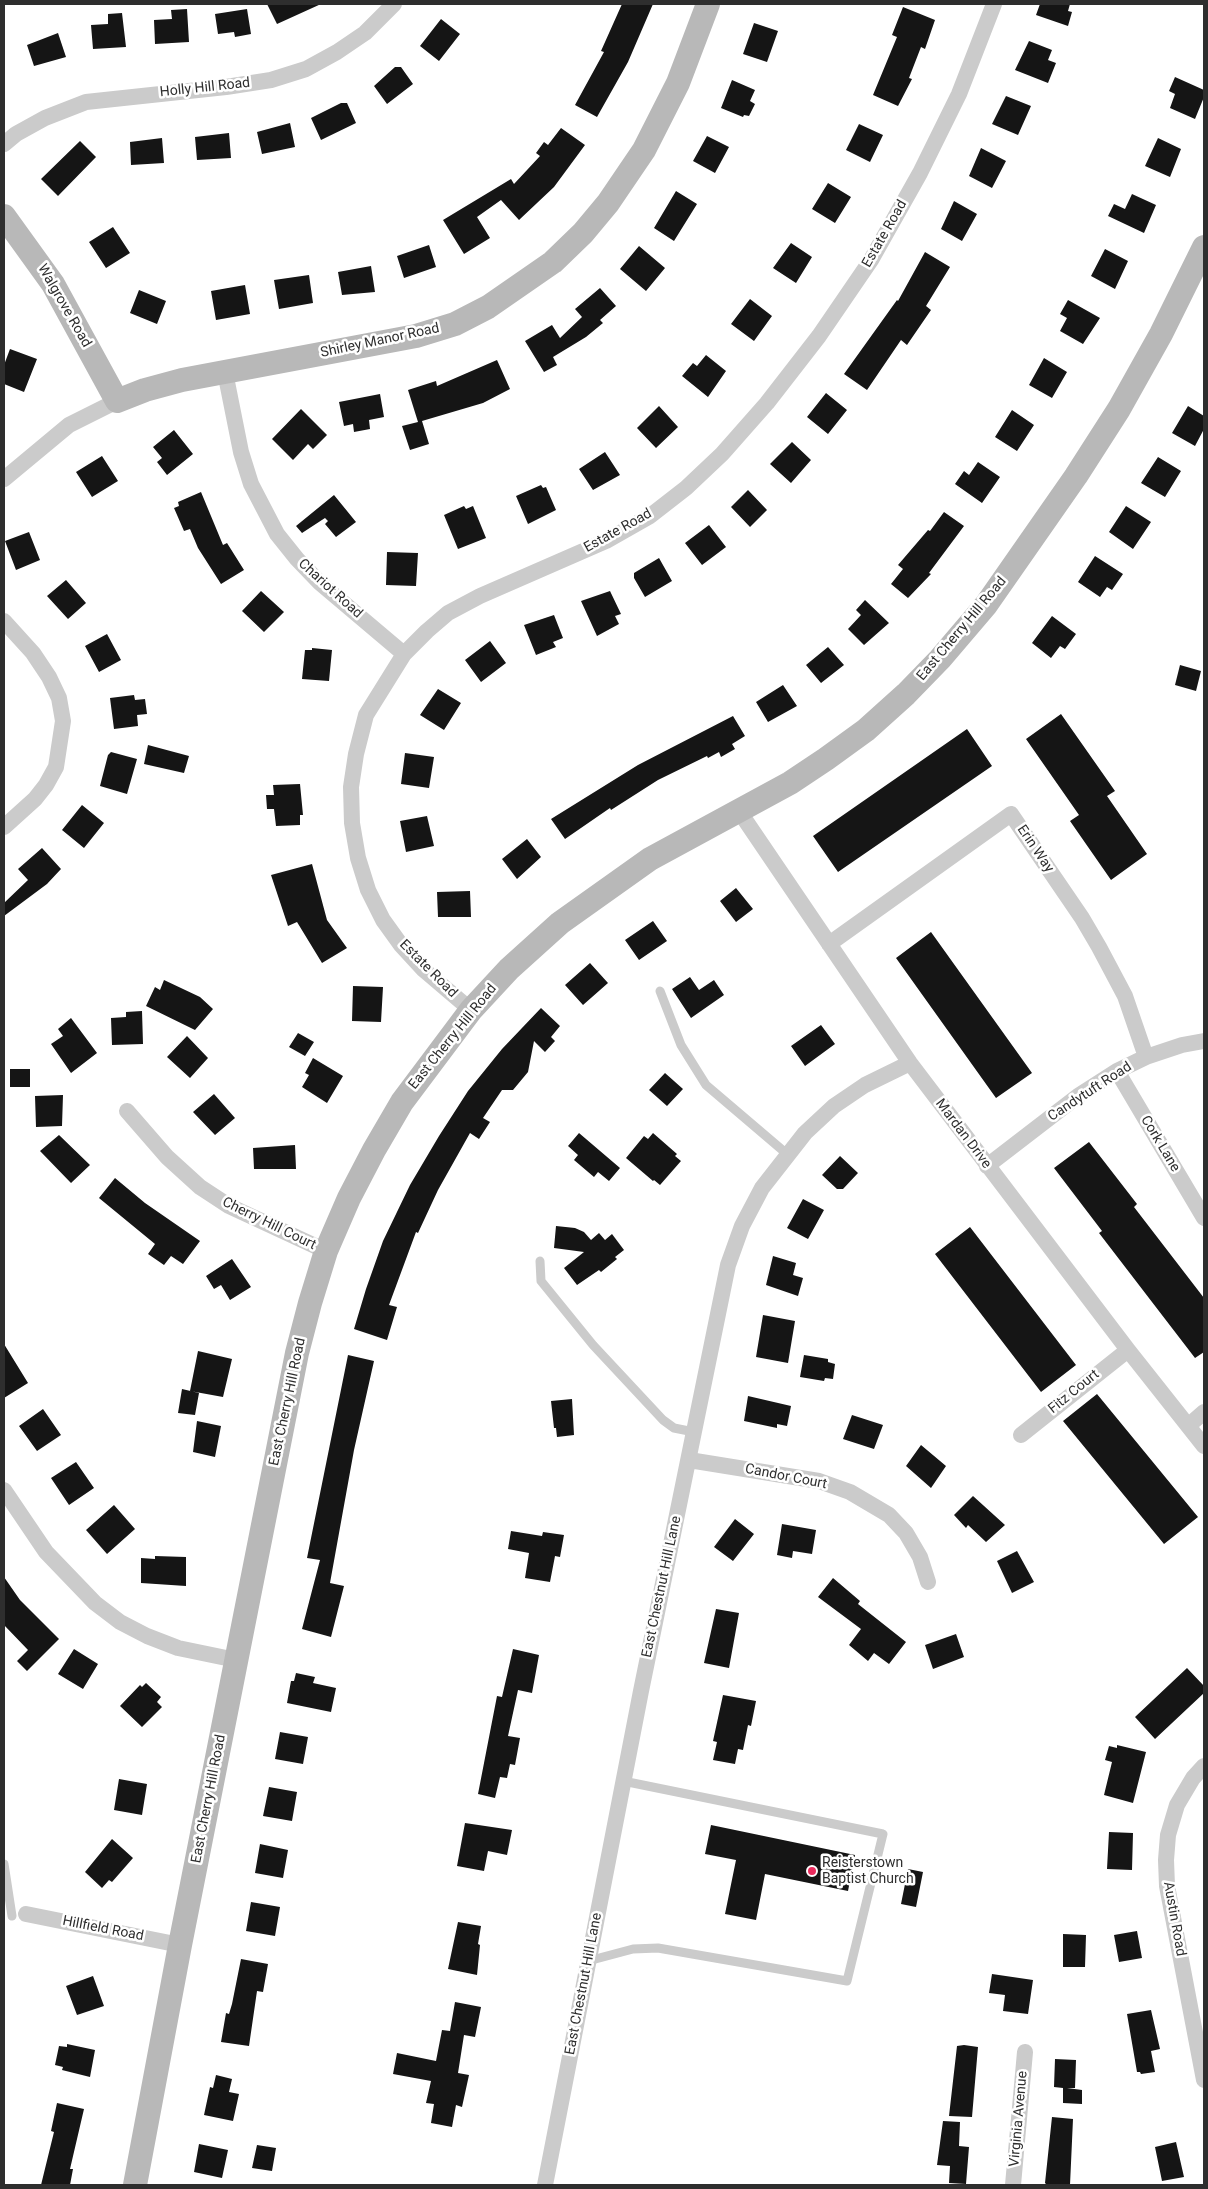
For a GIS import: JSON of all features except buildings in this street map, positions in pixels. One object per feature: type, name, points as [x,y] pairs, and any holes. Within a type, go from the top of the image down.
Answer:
[{"type":"main road","name":"Shirley Manor Road","points":[[117,401],[145,390],[182,380],[416,336],[455,324],[495,303],[553,262],[608,203],[644,150],[678,83],[708,4]]},
{"type":"main road","name":"Walgrove Road","points":[[4,216],[53,284],[117,401]]},
{"type":"main road","name":"East Cherry Hill Road","points":[[136,2185],[180,1945],[297,1353],[326,1251],[349,1198],[402,1102],[433,1058],[471,1010],[509,970],[560,923],[650,859],[790,783],[866,730],[940,660],[986,605],[1076,476],[1119,408],[1161,334],[1204,247]]},
{"type":"street","name":"Holly Hill Road","points":[[4,144],[16,134],[45,118],[86,102],[226,87],[271,80],[306,69],[337,52],[365,33],[394,4]]},
{"type":"street","name":"Estate Road","points":[[471,1010],[424,970],[401,945],[384,920],[368,890],[358,858],[352,823],[351,796],[356,754],[366,715],[404,654],[426,631],[448,613],[480,596],[606,541],[650,516],[686,488],[722,454],[767,404],[819,336],[871,260],[920,173],[959,94],[994,4]]},
{"type":"street","name":"Chariot Road","points":[[225,372],[241,452],[251,484],[277,534],[320,583],[404,654]]},
{"type":"street","name":"Shirley Manor Road","points":[[4,479],[69,425],[117,401]]},
{"type":"street","points":[[4,621],[33,654],[49,677],[59,698],[63,721],[56,767],[46,785],[35,799],[4,827]]},
{"type":"street","name":"Mardan Drive","points":[[738,811],[910,1063],[1128,1350],[1204,1446]]},
{"type":"street","name":"Erin Way","points":[[829,944],[1011,814],[1099,947],[1125,996],[1146,1057]]},
{"type":"street","name":"Candytuft Road","points":[[987,1166],[1078,1096],[1117,1071],[1146,1057],[1182,1045],[1204,1041]]},
{"type":"street","name":"East Chestnut Hill Lane","points":[[545,2185],[623,1781],[689,1460],[717,1312],[734,1245],[762,1188],[805,1133],[834,1106],[865,1085],[910,1063]]},
{"type":"street","name":"Cork Lane","points":[[1117,1071],[1204,1218]]},
{"type":"street","name":"Cherry Hill Court","points":[[127,1111],[167,1158],[200,1187],[228,1206],[326,1251]]},
{"type":"street","name":"Fitz Court","points":[[1021,1435],[1128,1350]]},
{"type":"street","points":[[1188,1426],[1204,1412]]},
{"type":"street","name":"Candor Court","points":[[689,1460],[819,1481],[850,1492],[889,1516],[906,1533],[920,1557],[928,1582]]},
{"type":"street","points":[[4,1490],[46,1552],[95,1603],[120,1622],[147,1636],[178,1648],[236,1660]]},
{"type":"street","name":"Austin Road","points":[[1204,1766],[1193,1778],[1177,1805],[1168,1835],[1166,1860],[1167,1886],[1204,2080]]},
{"type":"street","name":"Hillfield Road","points":[[14,1916],[180,1945]]},
{"type":"street","name":"Virginia Avenue","points":[[1013,2185],[1025,2052]]},
{"type":"lane","points":[[660,991],[681,1045],[706,1085],[787,1154]]},
{"type":"lane","points":[[540,1261],[541,1282],[593,1345],[662,1420],[674,1428],[694,1432]]},
{"type":"lane","points":[[588,1961],[633,1949],[658,1948],[847,1981],[883,1834],[623,1781]]},
{"type":"lane","points":[[4,1864],[14,1916]]},
{"type":"place","name":"Reisterstown Baptist Church","points":[[812,1871]]}]
